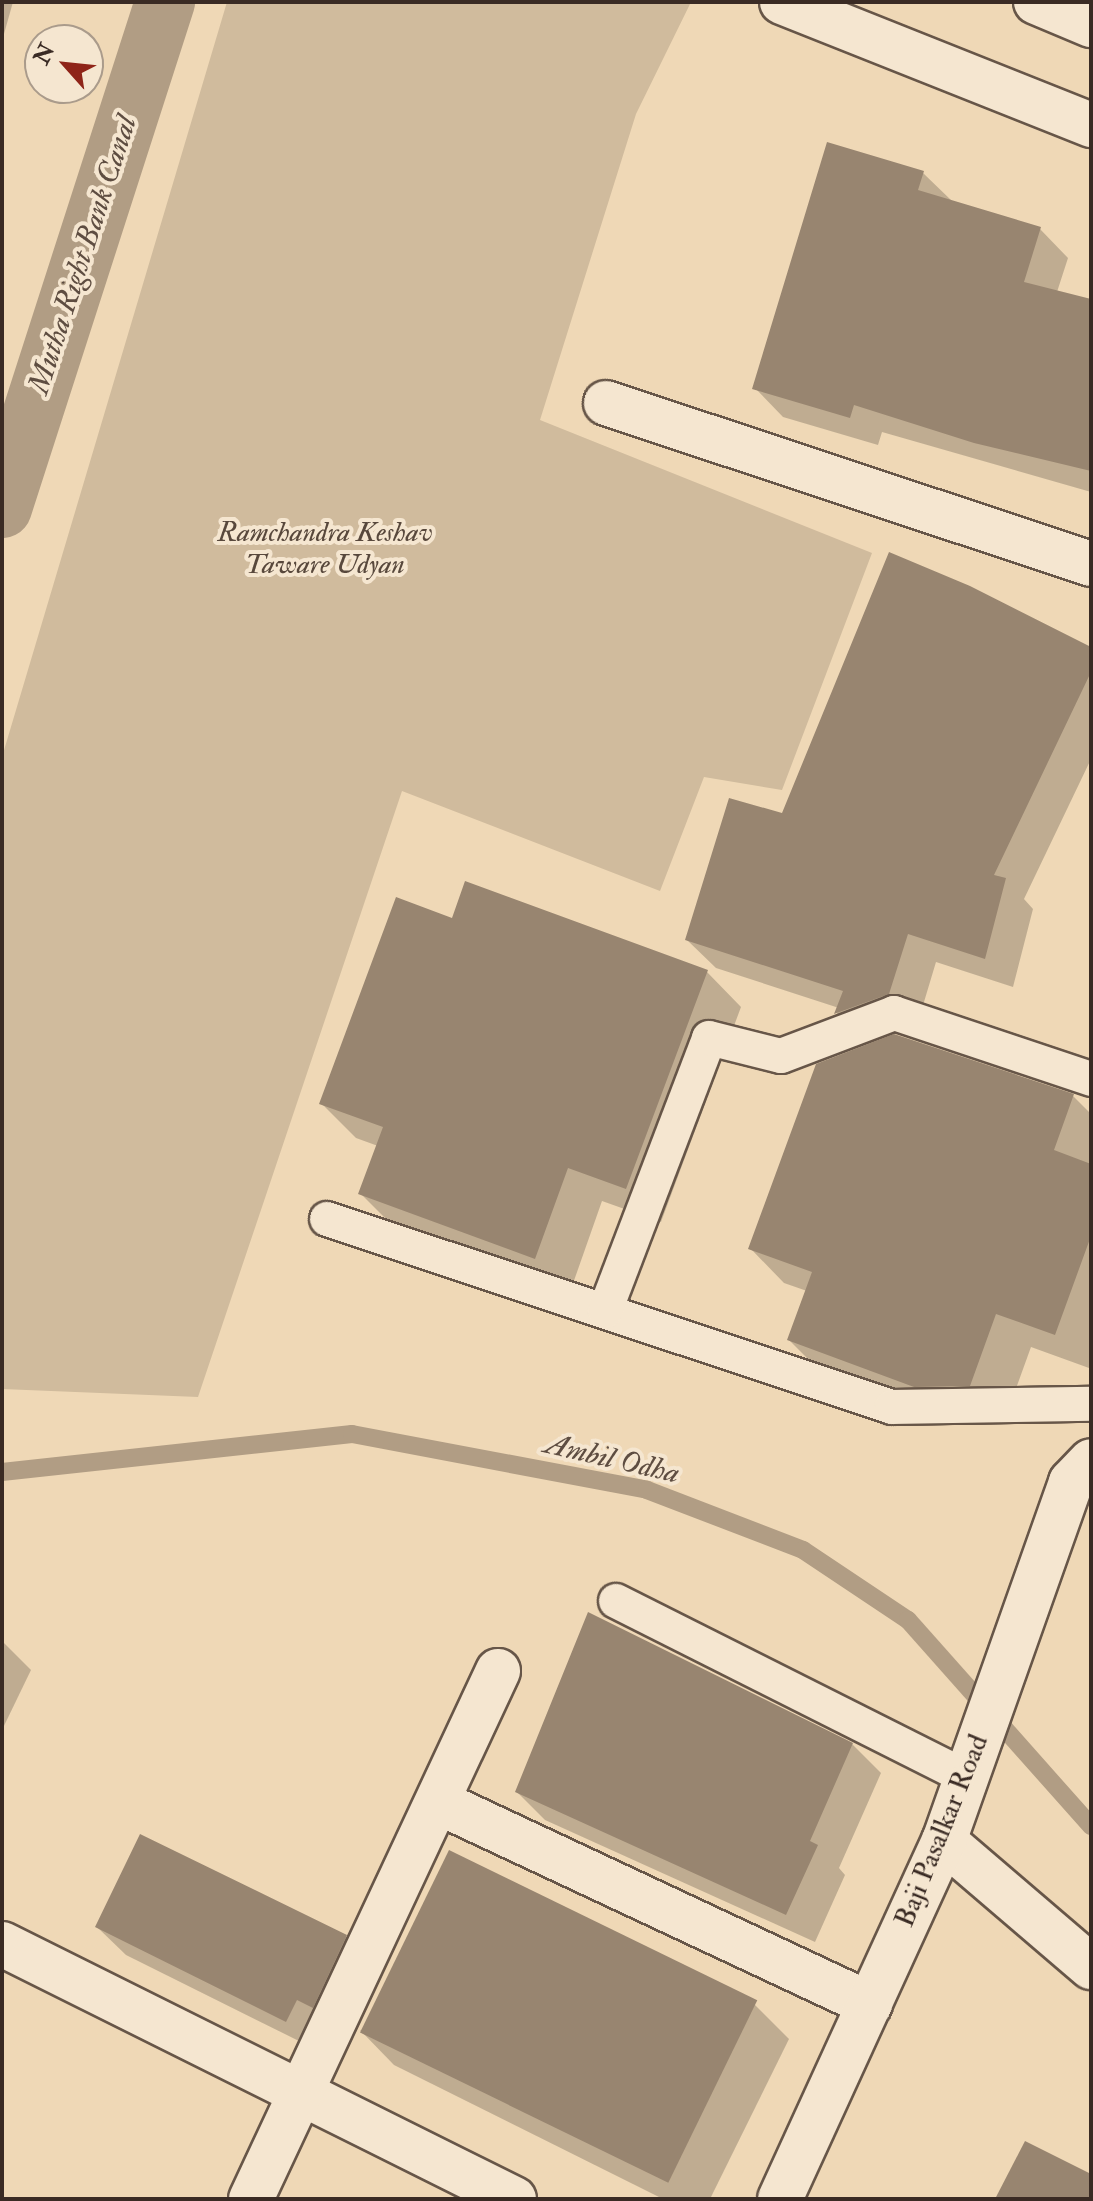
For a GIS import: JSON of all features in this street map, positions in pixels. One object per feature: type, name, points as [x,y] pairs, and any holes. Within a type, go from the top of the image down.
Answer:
[{"type":"street","points":[[782,2],[1091,125]]},
{"type":"street","points":[[1043,3],[1091,25]]},
{"type":"street","points":[[606,403],[1091,564]]},
{"type":"street","name":"Baji Pasalkar Road","points":[[780,2199],[944,1841],[1081,1471]]},
{"type":"street","points":[[251,2199],[498,1671]]},
{"type":"street","points":[[438,1802],[870,2004]]},
{"type":"street","points":[[944,1841],[1091,1967]]},
{"type":"street","points":[[2,1944],[514,2199]]},
{"type":"lane","points":[[605,1311],[709,1038],[781,1056],[894,1013],[1091,1079]]},
{"type":"lane","points":[[327,1219],[892,1407],[1091,1404]]},
{"type":"lane","points":[[616,1601],[966,1777]]},
{"type":"green space","name":"Ramchandra Keshav Taware Udyan","points":[[227,2],[691,2],[636,114],[540,420],[872,553],[782,790],[704,777],[660,891],[402,791],[198,1397],[2,1389],[2,757]]},
{"type":"building","points":[[827,142],[924,171],[918,190],[1041,227],[1024,282],[1091,299],[1091,471],[974,443],[854,405],[850,418],[752,389]]},
{"type":"building","points":[[889,552],[970,586],[1091,647],[1091,672],[994,875],[1006,878],[985,959],[908,934],[889,994],[834,1014],[843,991],[685,940],[729,798],[782,813]]},
{"type":"building","points":[[465,881],[708,970],[626,1189],[568,1168],[535,1259],[358,1194],[383,1127],[319,1104],[396,897],[452,918]]},
{"type":"building","points":[[894,1034],[1074,1094],[1054,1150],[1091,1164],[1091,1236],[1055,1335],[996,1314],[970,1386],[914,1387],[787,1340],[812,1272],[748,1249],[816,1064]]},
{"type":"building","points":[[588,1612],[853,1743],[810,1841],[818,1845],[786,1915],[515,1792]]},
{"type":"building","points":[[140,1834],[347,1935],[313,2008],[297,2000],[286,2022],[95,1927]]},
{"type":"building","points":[[449,1850],[757,2000],[668,2183],[360,2032]]},
{"type":"building","points":[[1025,2141],[1091,2174],[1091,2199],[995,2199]]},
{"type":"waterway","name":"Mutha Right Bank Canal","points":[[2,508],[165,2]]},
{"type":"waterway","name":"Ambil Odha","points":[[2,1472],[352,1434],[647,1490],[803,1550],[908,1620],[1091,1826]]}]
